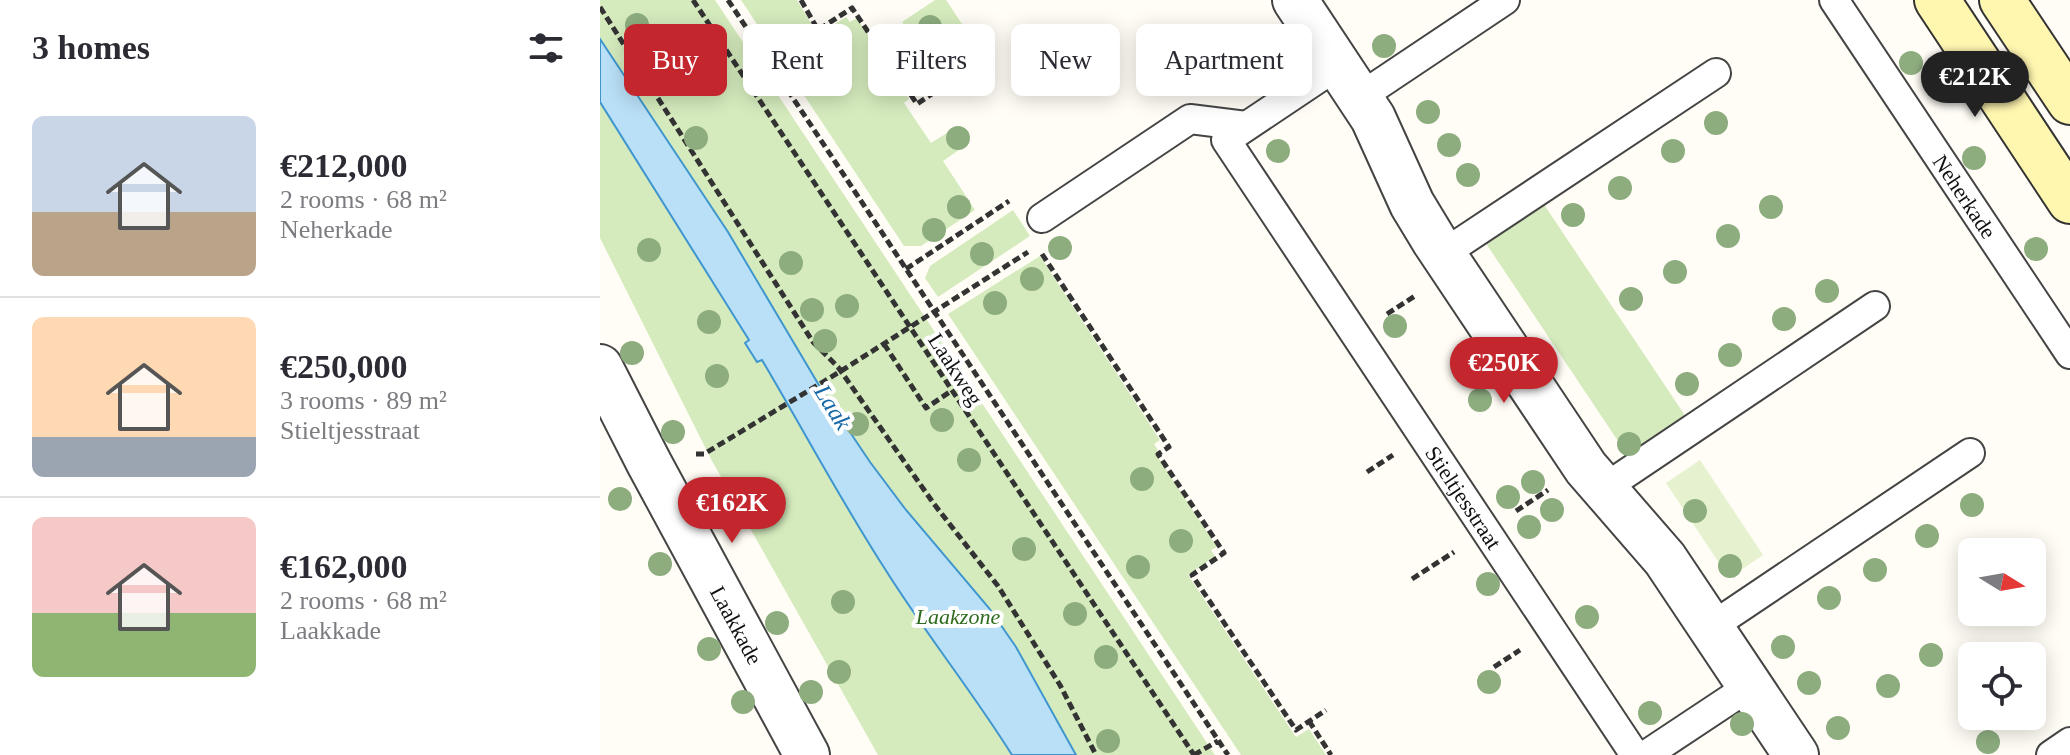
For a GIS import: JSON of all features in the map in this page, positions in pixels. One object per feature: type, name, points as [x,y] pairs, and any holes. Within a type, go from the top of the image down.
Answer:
[{"type":"main road","points":[[1937,0],[2070,201]]},
{"type":"main road","points":[[2002,0],[2070,102]]},
{"type":"street","points":[[1295,0],[1373,118],[1412,204],[1443,254],[1603,489],[1652,542],[1796,755]]},
{"type":"street","name":"Laakkade","points":[[600,367],[803,754]]},
{"type":"lane","points":[[1042,218],[1190,119],[1246,126],[1349,81],[1505,0]]},
{"type":"lane","name":"Neherkade","points":[[1834,0],[2070,354]]},
{"type":"lane","points":[[1443,254],[1716,73]]},
{"type":"lane","name":"Stieltjesstraat","points":[[1246,126],[1226,140],[1635,755]]},
{"type":"lane","points":[[1603,489],[1875,306]]},
{"type":"lane","points":[[1711,627],[1970,453]]},
{"type":"lane","points":[[1646,755],[1750,686]]},
{"type":"lane","points":[[2051,755],[2070,742]]},
{"type":"path","name":"Laakweg","points":[[693,0],[1191,754],[1218,741]]},
{"type":"path","name":"Laakweg","points":[[728,0],[1228,755]]},
{"type":"path","points":[[801,0],[818,30],[852,8],[868,32]]},
{"type":"path","points":[[600,7],[813,342],[841,371],[934,504],[998,586],[1060,685],[1096,755]]},
{"type":"path","points":[[912,96],[917,104],[929,96]]},
{"type":"path","points":[[906,269],[1011,199]]},
{"type":"path","points":[[649,463],[669,454],[704,454],[1037,246],[1169,447],[1158,454],[1224,553],[1192,575],[1296,730],[1326,710]]},
{"type":"path","points":[[884,344],[926,408],[952,390]]},
{"type":"path","points":[[1309,721],[1331,755]]},
{"type":"green space","name":"Laakzone","points":[[600,0],[715,0],[743,42],[743,96],[779,96],[1215,755],[878,755],[711,459],[600,238]]},
{"type":"green space","points":[[741,0],[797,0],[811,24],[757,24]]},
{"type":"green space","points":[[935,0],[946,0],[962,24],[903,24]]},
{"type":"green space","points":[[846,17],[850,22],[857,18],[868,35],[868,96],[907,96],[909,99],[904,103],[931,143],[958,126],[969,143],[943,161],[975,210],[921,246],[904,246],[805,96],[852,96],[852,24],[835,24]]},
{"type":"green space","points":[[1541,200],[1688,420],[1630,459],[1483,239]]},
{"type":"green space","points":[[1013,210],[1030,236],[938,297],[925,278],[930,266]]},
{"type":"green space","points":[[1040,256],[1160,440],[1154,444],[1158,450],[1155,453],[1217,547],[1211,550],[1215,556],[1188,575],[1296,737],[1309,729],[1326,755],[1241,755],[948,314]]},
{"type":"green space","points":[[1700,460],[1763,555],[1729,578],[1666,483]]},
{"type":"water","name":"Laak","points":[[600,39],[624,75],[624,96],[638,96],[728,232],[823,392],[870,462],[906,510],[989,608],[1016,647],[1076,755],[1012,755],[900,593],[762,360],[757,362],[745,343],[749,340],[600,102]]}]
